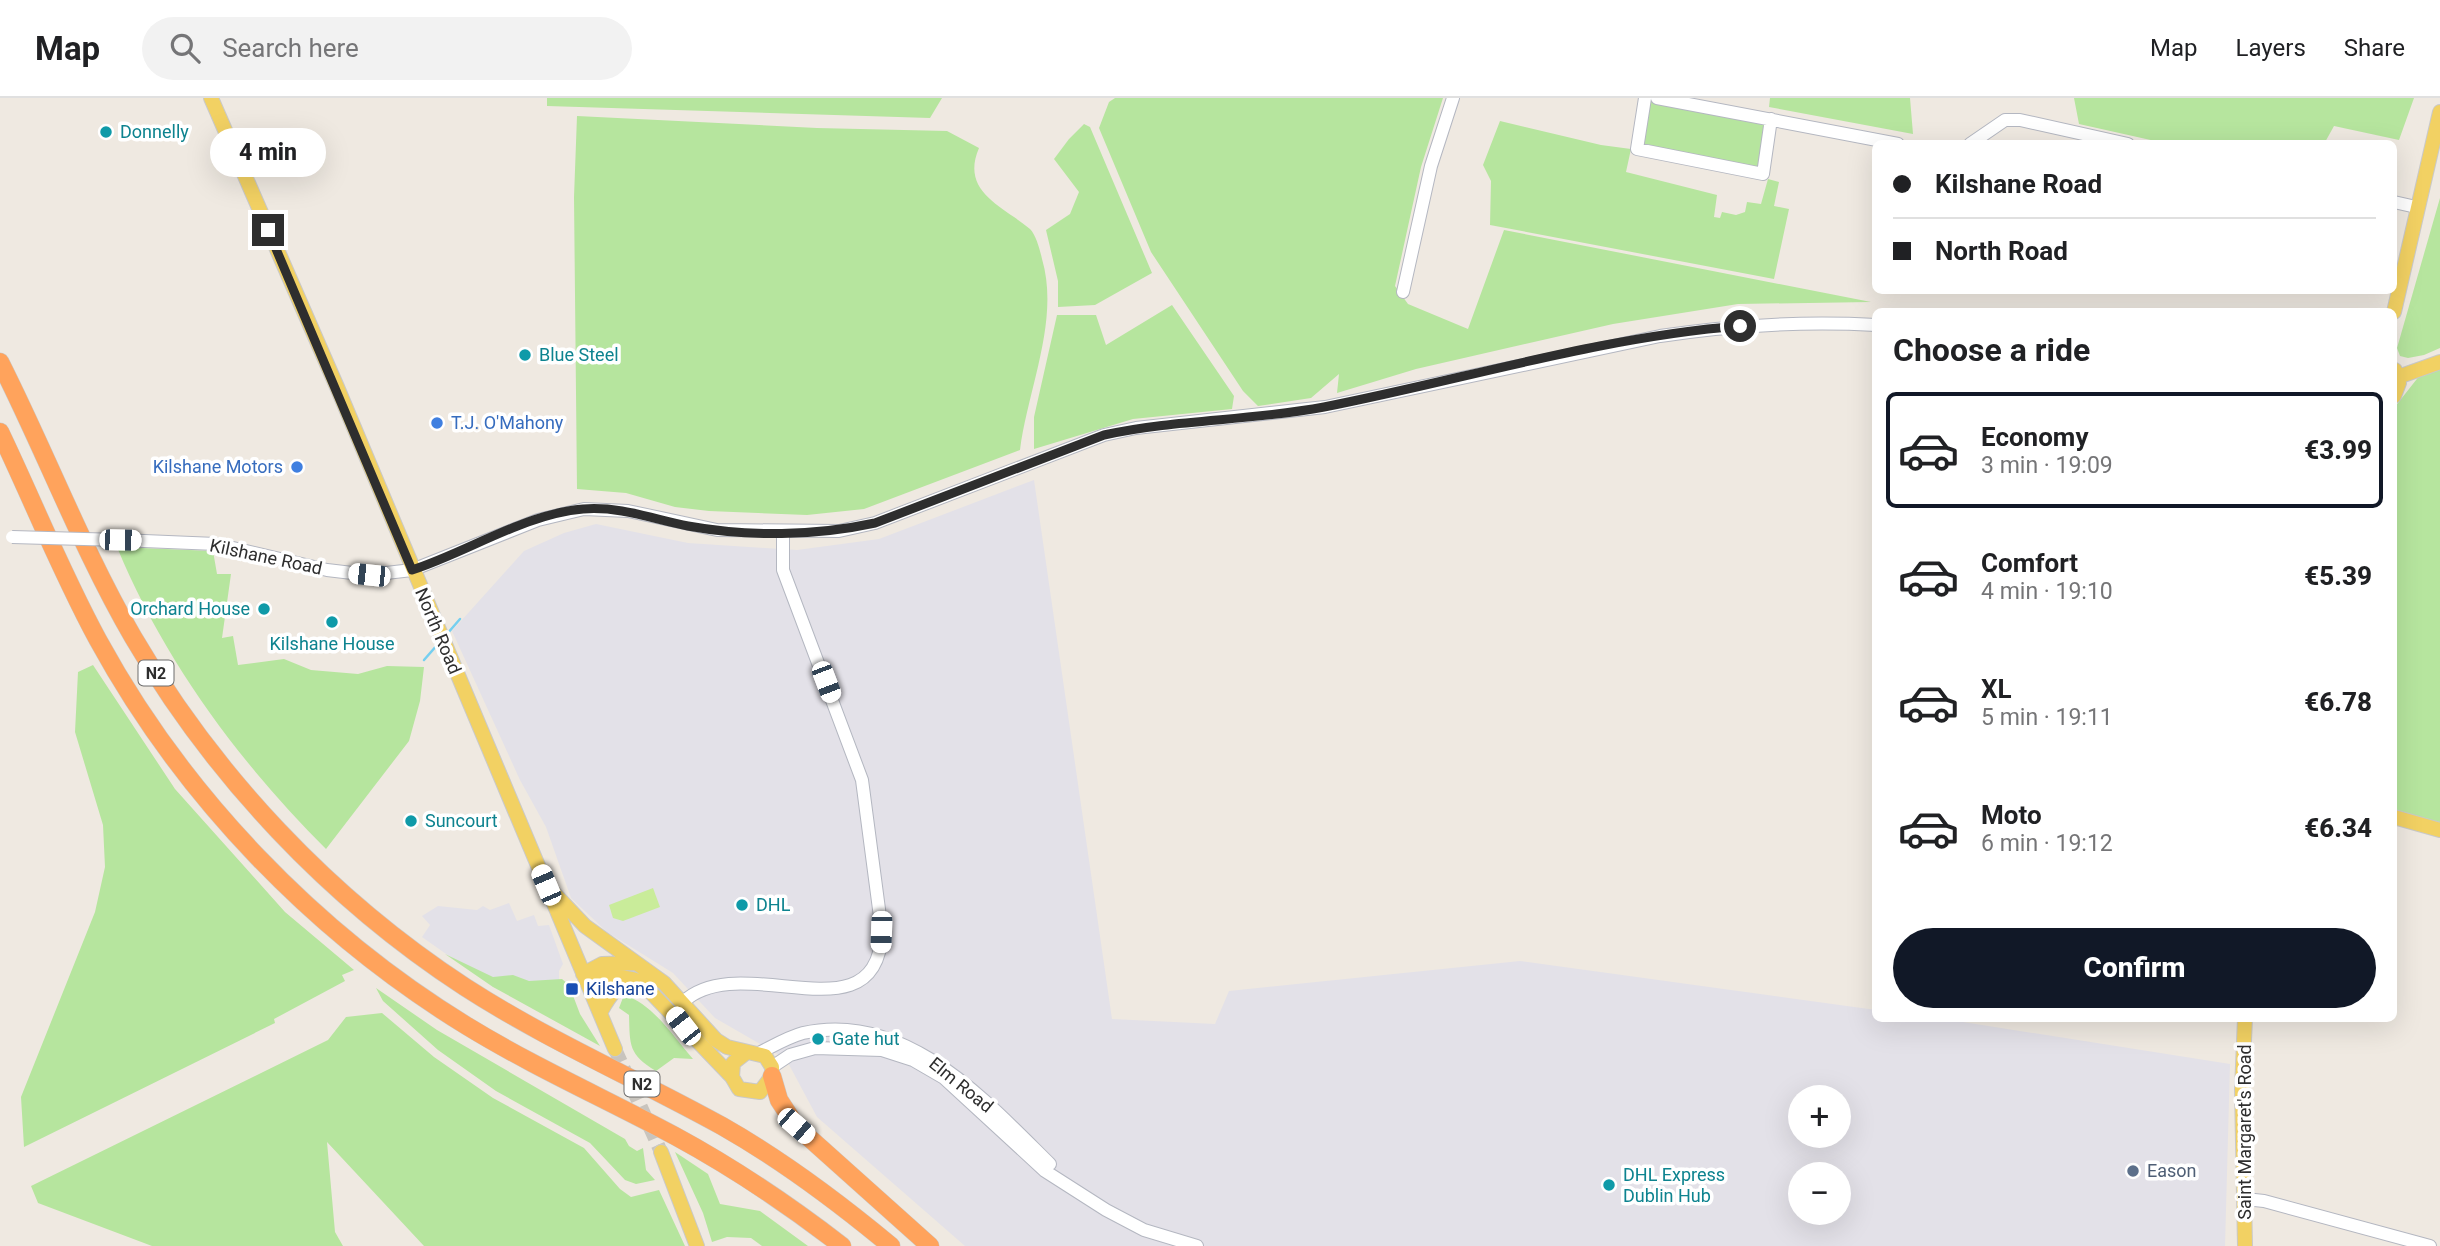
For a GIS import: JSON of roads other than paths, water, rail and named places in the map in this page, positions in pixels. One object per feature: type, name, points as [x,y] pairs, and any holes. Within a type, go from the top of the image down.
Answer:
[{"type":"highway","name":"N2","points":[[0,362],[93,562],[133,637],[188,722],[228,775],[306,858],[348,898],[463,986],[518,1020],[734,1133],[815,1186],[891,1246]]},
{"type":"highway","name":"N2","points":[[0,432],[98,640],[131,695],[208,801],[309,905],[357,947],[464,1024],[520,1058],[725,1165],[842,1246]]},
{"type":"highway","points":[[772,1071],[779,1100],[796,1126],[930,1246]]},
{"type":"main road","name":"North Road","points":[[211,98],[337,387],[615,1049]]},
{"type":"main road","points":[[2395,308],[2440,112]]},
{"type":"main road","points":[[2397,373],[2440,362]]},
{"type":"main road","points":[[2397,818],[2440,830]]},
{"type":"main road","points":[[546,885],[585,926],[657,978],[683,1002],[716,1041],[753,1053],[772,1071],[766,1088],[752,1093],[739,1089],[732,1077],[651,991],[632,978],[621,975],[596,978],[583,974]]},
{"type":"main road","points":[[583,974],[602,964],[636,963]]},
{"type":"main road","points":[[600,1013],[613,990],[624,986],[651,991]]},
{"type":"main road","name":"Saint Margaret's Road","points":[[2245,1022],[2242,1089],[2245,1246]]},
{"type":"main road","points":[[732,1077],[733,1063],[753,1053]]},
{"type":"main road","points":[[661,1152],[697,1246]]},
{"type":"street","points":[[1403,292],[1431,166],[1453,98]]},
{"type":"street","points":[[1645,98],[1637,149],[1763,174],[1771,119]]},
{"type":"street","points":[[1657,98],[1878,140]]},
{"type":"street","points":[[1976,140],[2005,120],[2020,120],[2110,140]]},
{"type":"street","points":[[2397,202],[2416,207]]},
{"type":"street","name":"Kilshane Road","points":[[6,537],[216,544],[337,572],[369,575],[412,570],[538,520],[584,509],[628,511],[717,530],[839,531],[875,523],[975,486],[1031,461],[1104,435],[1136,428],[1293,412],[1660,336],[1713,328],[1814,322],[1872,325]]},
{"type":"street","points":[[683,1002],[696,992],[738,982],[823,990],[849,987],[869,971],[881,950],[863,786],[783,570],[783,532]]},
{"type":"street","name":"Elm Road","points":[[753,1053],[792,1037],[820,1031],[855,1031],[888,1039],[918,1052],[970,1088],[1060,1179]]},
{"type":"street","name":"Elm Road","points":[[772,1071],[790,1055],[815,1048],[882,1050],[913,1060],[944,1078],[1045,1171],[1106,1210],[1144,1230],[1197,1246]]},
{"type":"street","points":[[2245,1199],[2264,1201],[2430,1246]]},
{"type":"waterway","points":[[447,634],[460,619]]},
{"type":"waterway","points":[[424,660],[438,644]]},
{"type":"tunnel","points":[[615,1049],[661,1152]]},
{"type":"place","name":"Donnelly","points":[[106,132]]},
{"type":"place","name":"Blue Steel","points":[[525,355]]},
{"type":"place","name":"T.J. O'Mahony","points":[[437,423]]},
{"type":"place","name":"Kilshane Motors","points":[[297,467]]},
{"type":"place","name":"Orchard House","points":[[264,609]]},
{"type":"place","name":"Kilshane House","points":[[332,622]]},
{"type":"place","name":"Suncourt","points":[[411,821]]},
{"type":"place","name":"DHL","points":[[742,905]]},
{"type":"place","name":"Kilshane","points":[[572,989]]},
{"type":"place","name":"Gate hut","points":[[818,1039]]},
{"type":"place","name":"Eason","points":[[2133,1171]]},
{"type":"place","name":"DHL Express Dublin Hub","points":[[1609,1185]]}]
